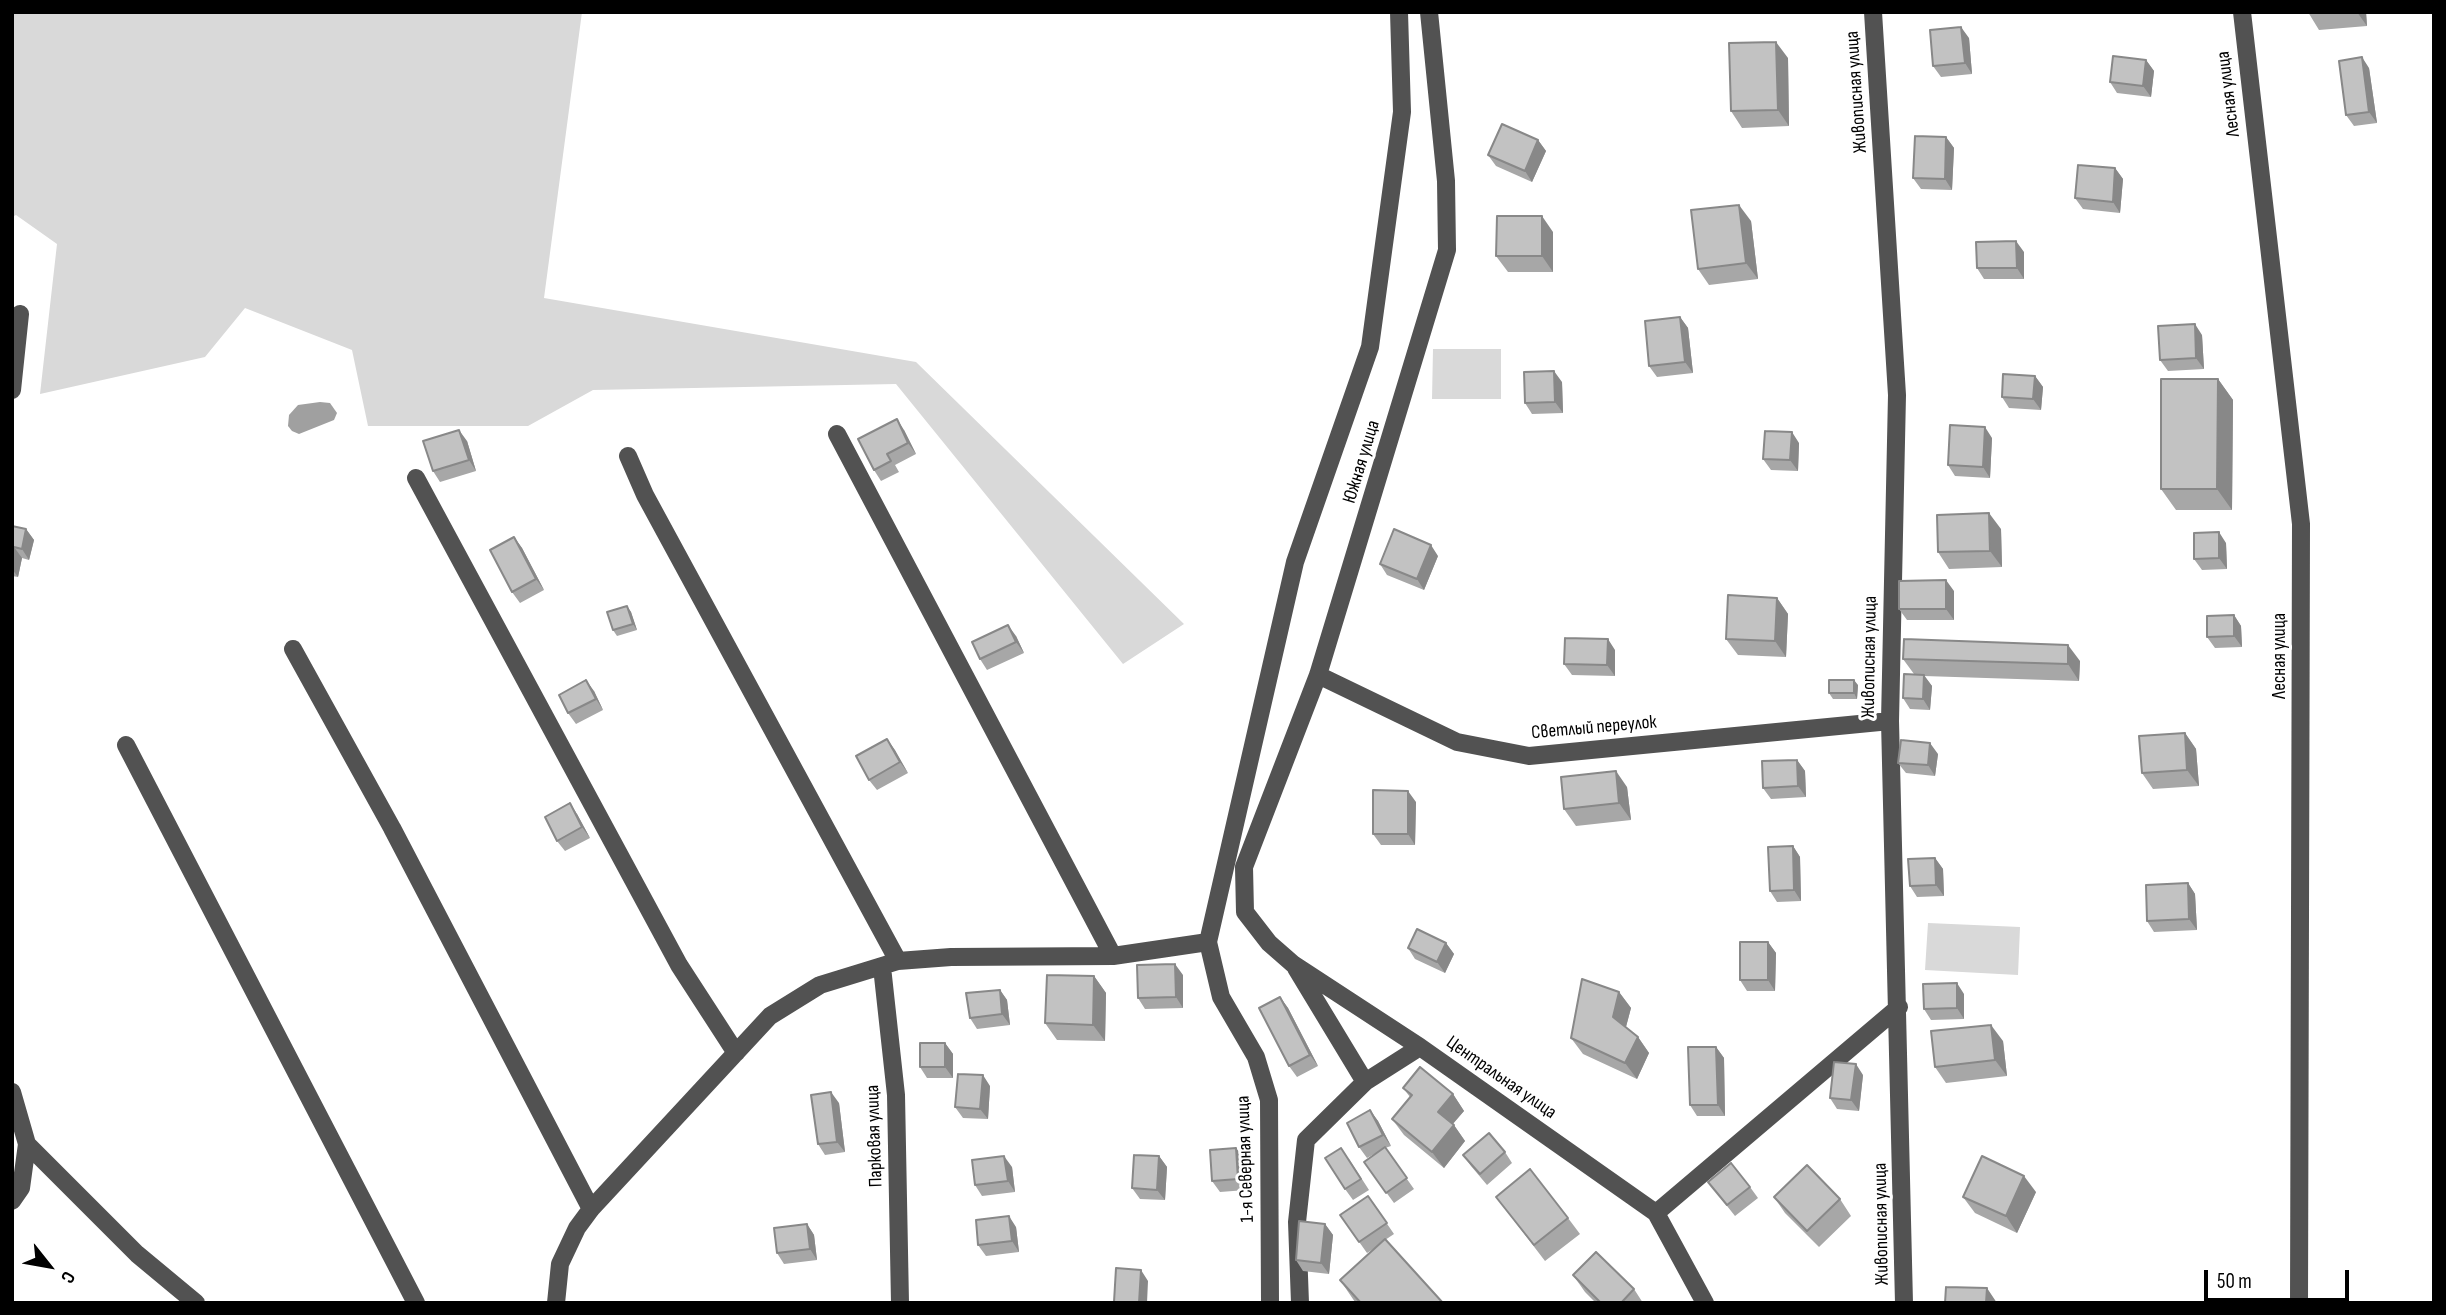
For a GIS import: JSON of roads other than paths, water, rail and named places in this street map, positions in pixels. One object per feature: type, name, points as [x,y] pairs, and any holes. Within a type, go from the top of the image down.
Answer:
[{"type":"street","points":[[556,1303],[560,1264],[577,1228],[591,1209],[770,1016],[820,985],[890,964],[951,957],[1113,956],[1208,942],[1295,562],[1370,347],[1402,112],[1399,12]]},
{"type":"street","name":"Южная улица","points":[[1245,912],[1244,867],[1318,675],[1447,250],[1446,181],[1429,12]]},
{"type":"street","name":"Живописная улица","points":[[1873,12],[1897,395],[1890,721],[1899,1007],[1904,1303]]},
{"type":"street","name":"Лесная улица","points":[[2242,12],[2301,524],[2299,1303]]},
{"type":"street","points":[[12,390],[20,314]]},
{"type":"street","points":[[837,434],[1113,956]]},
{"type":"street","points":[[628,456],[645,495],[890,964]]},
{"type":"street","points":[[416,478],[679,964],[736,1053]]},
{"type":"street","points":[[293,649],[405,852],[591,1209]]},
{"type":"street","name":"Светлый переулок","points":[[1318,675],[1457,742],[1529,756],[1890,721]]},
{"type":"street","points":[[126,745],[416,1303]]},
{"type":"street","name":"Центральная улица","points":[[1245,912],[1269,943],[1293,964],[1420,1047],[1656,1213],[1705,1303]]},
{"type":"street","name":"1-я Северная улица","points":[[1208,942],[1221,997],[1256,1057],[1269,1100],[1270,1303]]},
{"type":"street","name":"Парковая улица","points":[[890,964],[896,1096],[900,1303]]},
{"type":"street","points":[[1293,964],[1365,1082]]},
{"type":"street","points":[[1656,1213],[1899,1007]]},
{"type":"street","points":[[1300,1303],[1297,1222],[1306,1140],[1365,1082],[1420,1047]]},
{"type":"street","points":[[12,1092],[27,1144],[21,1188],[12,1201]]},
{"type":"street","points":[[27,1144],[137,1254],[196,1303]]}]
